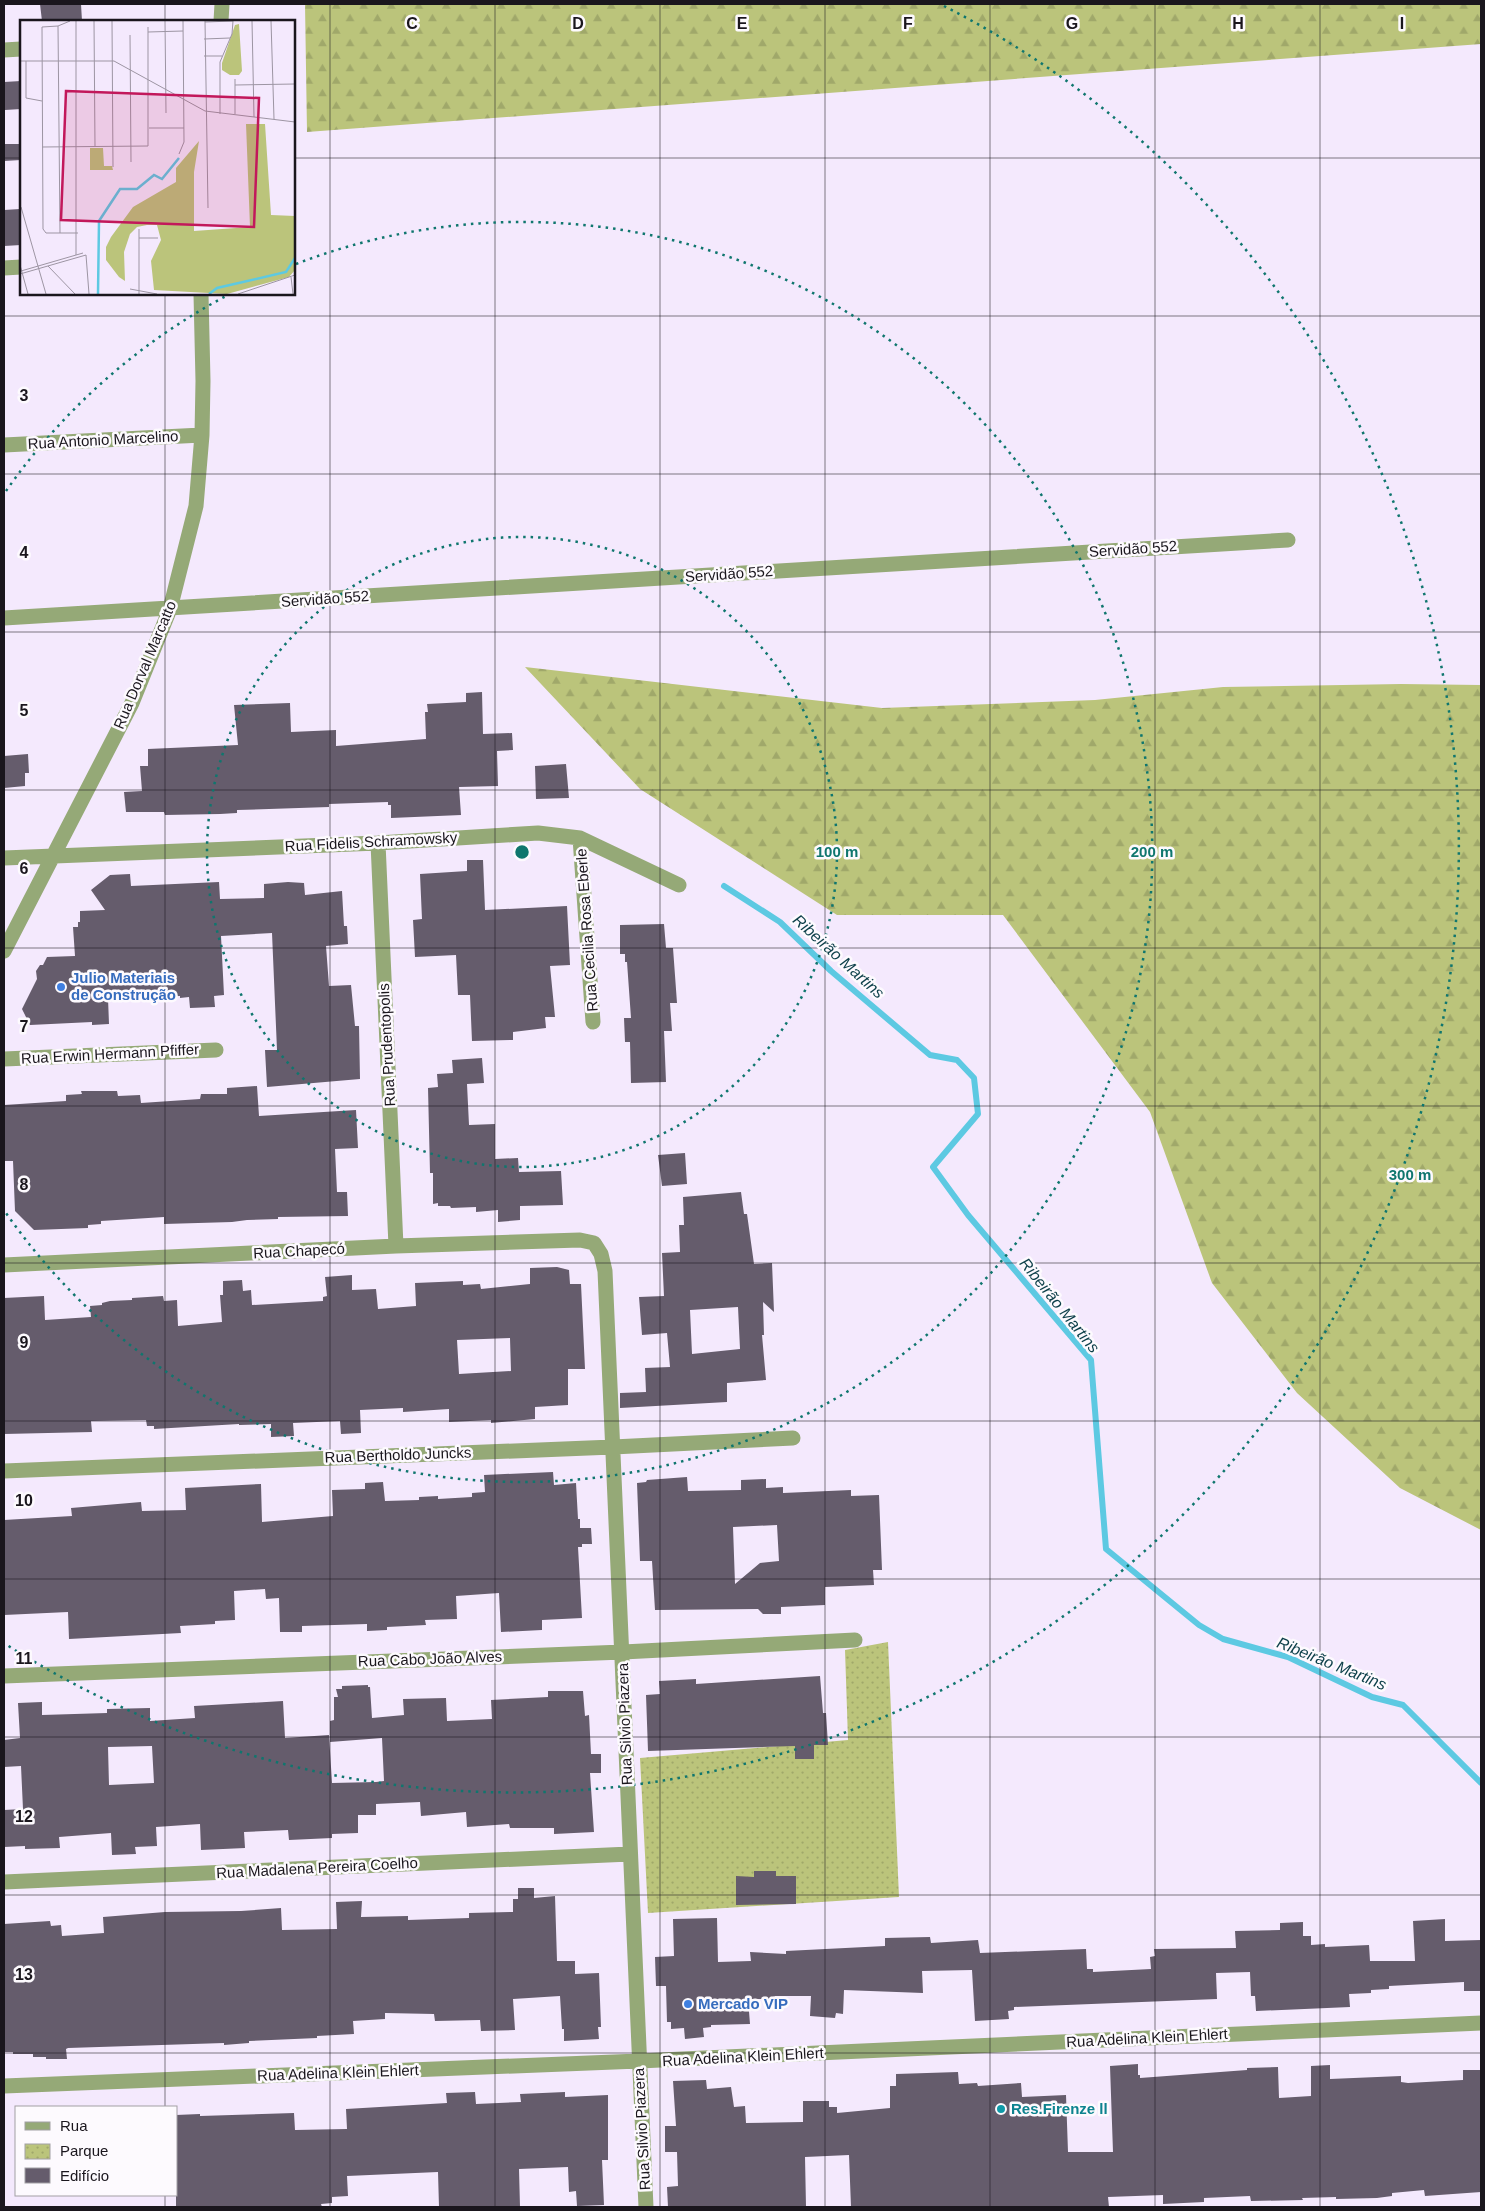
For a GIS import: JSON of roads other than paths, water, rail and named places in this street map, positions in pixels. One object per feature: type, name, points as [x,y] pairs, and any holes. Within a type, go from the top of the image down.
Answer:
[{"type":"street","points":[[221,20],[222,4]]},
{"type":"street","points":[[4,50],[20,49]]},
{"type":"street","points":[[4,268],[20,267]]},
{"type":"street","name":"Rua Dorval Marcatto","points":[[4,951],[132,703],[170,609],[196,506],[202,435],[201,295]]},
{"type":"street","name":"Rua Antonio Marcelino","points":[[4,445],[202,435]]},
{"type":"street","name":"Servidão 552","points":[[4,618],[1288,540]]},
{"type":"street","name":"Rua Fidelis Schramowsky","points":[[4,858],[378,843],[538,834],[580,838],[679,884]]},
{"type":"street","name":"Rua Cecilia Rosa Eberle","points":[[580,838],[593,1022]]},
{"type":"street","name":"Rua Prudentopolis","points":[[378,843],[396,1246]]},
{"type":"street","name":"Rua Erwin Hermann Pfiffer","points":[[4,1059],[216,1050]]},
{"type":"street","name":"Rua Chapecó","points":[[4,1265],[396,1246],[580,1240],[594,1243]]},
{"type":"street","name":"Rua Silvio Piazera","points":[[594,1243],[601,1254],[605,1271],[646,2207]]},
{"type":"street","name":"Rua Bertholdo Juncks","points":[[4,1471],[793,1438]]},
{"type":"street","name":"Rua Cabo João Alves","points":[[4,1676],[622,1652],[855,1640]]},
{"type":"street","name":"Rua Madalena Pereira Coelho","points":[[4,1882],[630,1854]]},
{"type":"street","name":"Rua Adelina Klein Ehlert","points":[[4,2086],[639,2062],[1481,2023]]},
{"type":"waterway","name":"Ribeirão Martins","points":[[724,886],[780,922],[831,971],[930,1055],[957,1060],[974,1078],[978,1114],[933,1167],[968,1215],[1091,1360],[1106,1549],[1199,1625],[1223,1639],[1288,1657],[1372,1697],[1403,1705],[1481,1783]]},
{"type":"place","name":"Julio Materiais de Construção","points":[[61,987]]},
{"type":"place","name":"Mercado VIP","points":[[688,2004]]},
{"type":"place","name":"Res.Firenze ll","points":[[1001,2109]]}]
